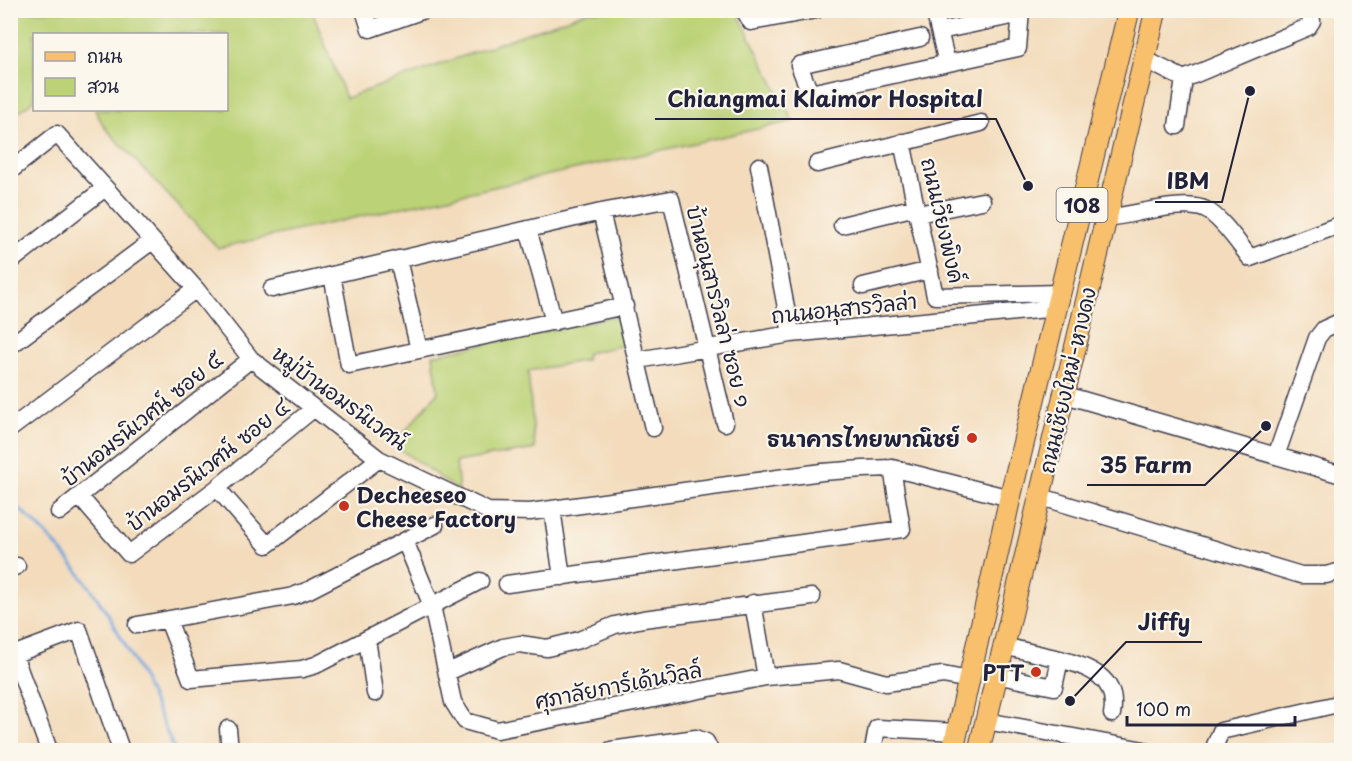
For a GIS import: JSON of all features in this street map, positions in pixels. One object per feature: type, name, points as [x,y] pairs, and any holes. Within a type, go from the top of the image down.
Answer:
[{"type":"main road","name":"ถนนเชียงใหม่-หางดง","points":[[955,741],[1010,498],[1129,10]]},
{"type":"main road","name":"ถนนเชียงใหม่-หางดง","points":[[979,750],[1156,10]]},
{"type":"main road","points":[[1034,400],[1061,401]]},
{"type":"street","points":[[364,10],[370,29],[424,10]]},
{"type":"street","points":[[744,10],[751,22],[816,10]]},
{"type":"street","points":[[934,10],[947,63]]},
{"type":"street","points":[[1144,59],[1184,79],[1308,27],[1312,21],[1311,10]]},
{"type":"street","points":[[920,38],[799,65],[810,93],[1018,48],[1021,12],[940,31]]},
{"type":"street","points":[[1177,126],[1184,79]]},
{"type":"street","points":[[817,164],[981,123]]},
{"type":"street","name":"หมู่บ้านอมรนิเวศน์","points":[[10,171],[57,134],[196,289],[250,359],[379,459],[488,510],[530,512],[822,472],[892,468],[1010,498]]},
{"type":"street","name":"ถนนเวียงพิงค์","points":[[902,142],[935,296],[1058,300]]},
{"type":"street","points":[[759,166],[791,333]]},
{"type":"street","points":[[10,262],[105,188]]},
{"type":"street","name":"บ้านอนุสารวิลล่า ซอย ๑","points":[[601,212],[670,199],[725,423]]},
{"type":"street","points":[[842,225],[982,201]]},
{"type":"street","points":[[1105,218],[1131,216],[1181,206],[1206,209],[1233,235],[1250,258],[1341,224]]},
{"type":"street","points":[[272,290],[601,212],[653,428]]},
{"type":"street","points":[[528,229],[554,322]]},
{"type":"street","points":[[10,346],[152,241]]},
{"type":"street","points":[[398,259],[419,350]]},
{"type":"street","points":[[863,286],[930,270]]},
{"type":"street","points":[[332,275],[349,365],[625,306]]},
{"type":"street","points":[[10,429],[196,289]]},
{"type":"street","name":"ถนนอนุสารวิลล่า","points":[[638,360],[791,333],[1058,300]]},
{"type":"street","points":[[1276,456],[1317,338],[1324,329],[1341,321]]},
{"type":"street","name":"บ้านอมรนิเวศน์ ซอย ๕","points":[[59,512],[250,359]]},
{"type":"street","points":[[1061,401],[1341,475]]},
{"type":"street","name":"บ้านอมรนิเวศน์ ซอย ๔","points":[[79,496],[129,554],[217,489],[313,409]]},
{"type":"street","points":[[217,489],[267,545],[379,459]]},
{"type":"street","points":[[507,584],[902,529],[892,468]]},
{"type":"street","points":[[1038,496],[1301,575],[1326,575],[1341,571]]},
{"type":"street","points":[[552,509],[562,577]]},
{"type":"street","points":[[137,625],[301,593],[435,525]]},
{"type":"street","name":"ศุภาลัยการ์เด้นวิลล์","points":[[405,541],[432,606],[453,702],[465,722],[497,730],[766,677],[839,670],[886,683],[943,675],[969,680]]},
{"type":"street","points":[[168,620],[191,678],[302,669],[316,665],[480,581]]},
{"type":"street","points":[[448,672],[503,647],[561,645],[615,625],[753,603],[812,597]]},
{"type":"street","points":[[753,603],[766,677]]},
{"type":"street","points":[[49,750],[12,656],[79,630],[121,750]]},
{"type":"street","points":[[367,639],[375,693]]},
{"type":"street","points":[[1003,646],[1088,667],[1104,680],[1115,700],[1112,714]]},
{"type":"street","points":[[996,675],[1054,687],[1060,659]]},
{"type":"street","points":[[1213,750],[1221,732],[1341,703]]},
{"type":"street","points":[[986,721],[1144,750]]},
{"type":"street","points":[[873,750],[877,728],[955,741]]},
{"type":"street","points":[[228,729],[230,750]]},
{"type":"street","points":[[611,750],[696,738],[706,742],[710,750]]},
{"type":"green space","points":[[736,10],[793,121],[218,248],[105,128],[96,111],[228,111],[228,33],[33,33],[33,101],[11,118],[11,11],[312,11],[346,98],[589,11]]},
{"type":"green space","points":[[616,316],[624,345],[587,353],[586,360],[528,371],[535,449],[456,462],[459,491],[394,445],[438,392],[433,355]]},
{"type":"waterway","points":[[10,501],[66,556],[108,615],[143,680],[175,750]]},
{"type":"place","name":"IBM","points":[[1250,91]]},
{"type":"place","name":"Chiangmai Klaimor Hospital","points":[[1028,186]]},
{"type":"place","name":"35 Farm","points":[[1266,426]]},
{"type":"place","name":"ธนาคารไทยพาณิชย์","points":[[972,438]]},
{"type":"place","name":"Decheeseo Cheese Factory","points":[[344,506]]},
{"type":"place","name":"PTT","points":[[1036,672]]},
{"type":"place","name":"Jiffy","points":[[1070,701]]}]
